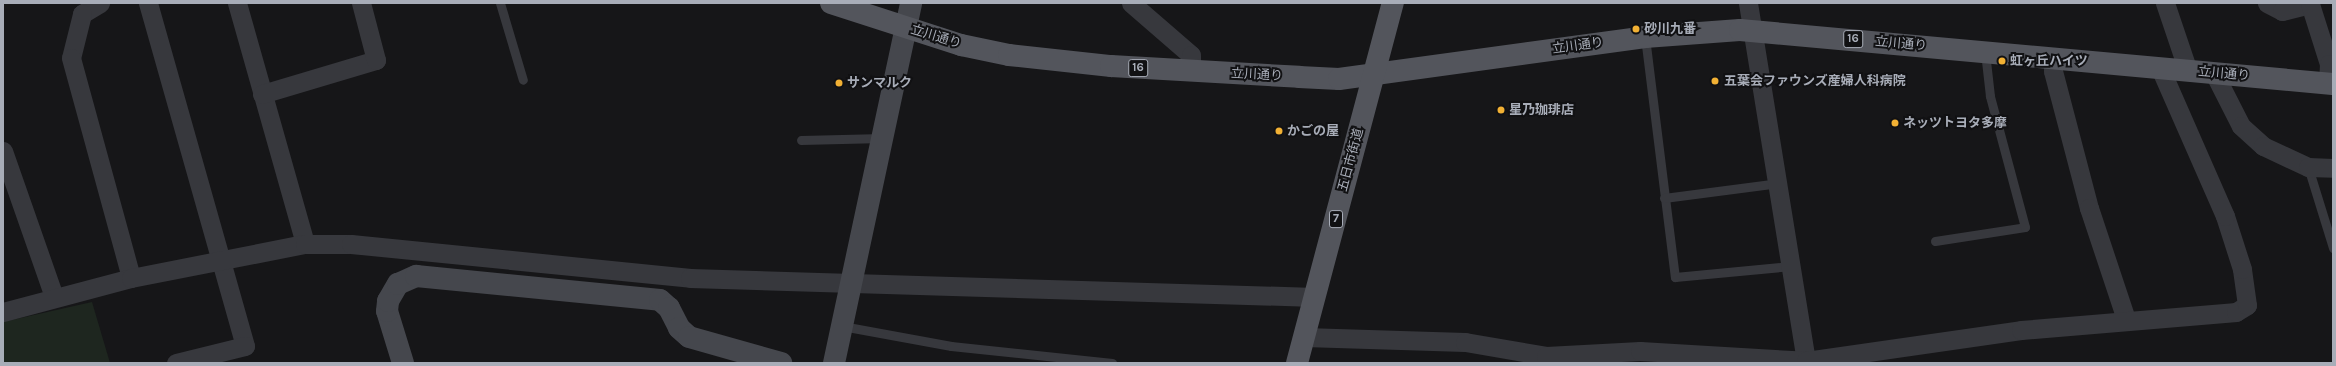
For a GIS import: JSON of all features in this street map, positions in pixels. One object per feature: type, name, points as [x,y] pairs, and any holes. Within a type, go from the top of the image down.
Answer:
[{"type":"main road","name":"立川通り","points":[[831,3],[907,28],[1009,55],[1191,71],[1339,78],[1645,37],[1752,31],[2330,84]]},
{"type":"main road","name":"五日市街道","points":[[1297,363],[1393,3]]},
{"type":"street","points":[[100,3],[82,14],[71,58],[131,278]]},
{"type":"street","points":[[148,3],[245,346],[176,363]]},
{"type":"street","points":[[237,3],[305,244]]},
{"type":"street","points":[[262,94],[376,60],[361,3]]},
{"type":"street","points":[[834,363],[853,282],[911,3]]},
{"type":"street","points":[[1131,3],[1191,55],[1191,71]]},
{"type":"street","points":[[1748,3],[1779,183],[1806,362]]},
{"type":"street","points":[[2165,3],[2188,71]]},
{"type":"street","points":[[2267,3],[2282,11],[2312,3],[2329,64],[2330,84]]},
{"type":"street","points":[[2053,59],[2053,71],[2089,208],[2126,319]]},
{"type":"street","points":[[1304,337],[1465,342],[1546,356],[1640,351],[1806,362],[1998,333],[2126,319],[2236,312],[2247,305],[2242,269],[2225,216],[2160,68]]},
{"type":"street","points":[[2214,73],[2242,126],[2263,146],[2308,167],[2333,168]]},
{"type":"street","points":[[3,151],[54,297]]},
{"type":"street","points":[[3,312],[54,297],[131,278],[305,244],[351,244],[690,278],[1315,297]]},
{"type":"street","points":[[403,363],[387,311],[388,301],[392,289],[405,278],[422,276],[660,300],[670,308],[679,328],[689,337],[781,363]]},
{"type":"lane","points":[[500,3],[522,80]]},
{"type":"lane","points":[[1645,37],[1675,276],[1792,266]]},
{"type":"lane","points":[[1935,242],[2025,227],[1990,96],[1985,52]]},
{"type":"lane","points":[[801,140],[883,138]]},
{"type":"lane","points":[[2308,167],[2333,248]]},
{"type":"lane","points":[[1664,198],[1779,183]]},
{"type":"lane","points":[[842,326],[951,346],[1112,363]]},
{"type":"shaded area","points":[[92,302],[110,363],[3,363],[3,322]]},
{"type":"place","name":"砂川九番","points":[[1636,29]]},
{"type":"place","name":"虹ヶ丘ハイツ","points":[[2002,61]]},
{"type":"place","name":"五葉会ファウンズ産婦人科病院","points":[[1715,81]]},
{"type":"place","name":"サンマルク","points":[[839,83]]},
{"type":"place","name":"星乃珈琲店","points":[[1501,110]]},
{"type":"place","name":"ネッツトヨタ多摩","points":[[1895,123]]},
{"type":"place","name":"かごの屋","points":[[1279,131]]}]
